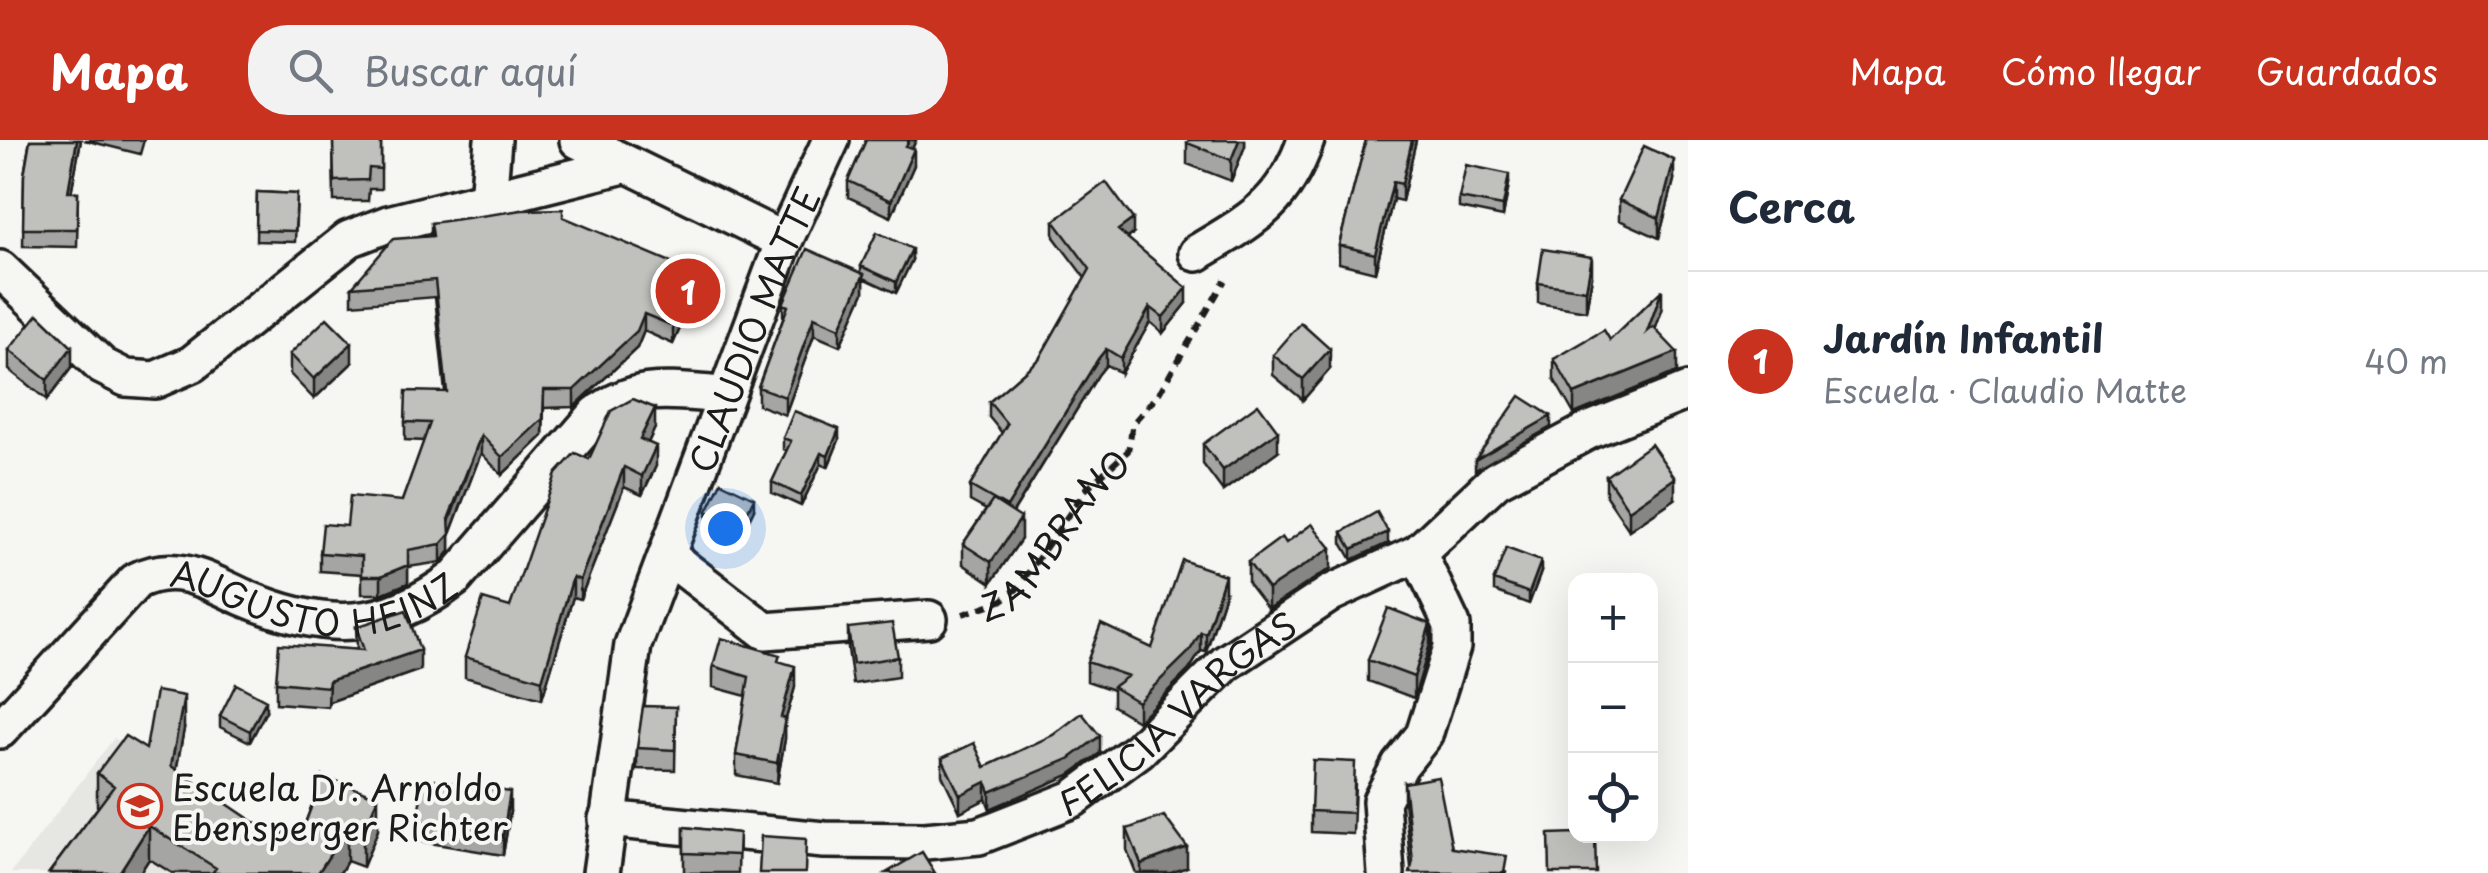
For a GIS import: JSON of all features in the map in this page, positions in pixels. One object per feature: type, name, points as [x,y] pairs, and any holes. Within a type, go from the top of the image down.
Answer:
[{"type":"street","points":[[488,200],[493,140]]},
{"type":"street","points":[[578,140],[784,241]]},
{"type":"street","name":"CLAUDIO MATTE","points":[[601,873],[633,646],[784,241],[830,140]]},
{"type":"street","points":[[1197,253],[1261,214],[1279,196],[1293,176],[1306,140]]},
{"type":"street","points":[[0,268],[102,366],[126,378],[155,380],[192,364],[350,240],[388,224],[624,164]]},
{"type":"street","name":"AUGUSTO HEINZ","points":[[0,730],[136,581],[149,574],[164,570],[196,576],[307,618],[356,624],[382,618],[432,596],[455,578],[596,414],[621,396],[646,390],[725,395]]},
{"type":"street","name":"FELICIA VARGAS","points":[[607,819],[824,840],[926,841],[978,836],[1073,799],[1139,750],[1226,663],[1332,593],[1418,552],[1496,480],[1590,430],[1688,391]]},
{"type":"street","points":[[1386,873],[1381,801],[1400,765],[1424,735],[1452,646],[1452,626],[1418,552]]},
{"type":"street","name":"ZAMBRANO","points":[[668,556],[765,631],[929,620]]},
{"type":"path","name":"ZAMBRANO","points":[[929,620],[975,612],[1001,601],[1031,573],[1086,488],[1128,451],[1133,423],[1158,395],[1233,266]]},
{"type":"shaded area","name":"Escuela Dr. Arnoldo Ebensperger Richter","points":[[114,738],[320,873],[11,873]]},
{"type":"building","points":[[30,140],[77,140],[68,192],[78,192],[77,229],[23,229],[24,175]]},
{"type":"building","points":[[333,140],[381,140],[381,169],[369,168],[368,180],[334,181]]},
{"type":"building","points":[[866,140],[909,140],[906,146],[914,149],[891,201],[848,181]]},
{"type":"building","points":[[1239,140],[1231,160],[1187,143]]},
{"type":"building","points":[[1366,140],[1412,140],[1402,184],[1393,182],[1375,254],[1339,245]]},
{"type":"building","points":[[1644,146],[1674,160],[1659,218],[1619,200]]},
{"type":"building","points":[[1466,165],[1509,174],[1503,206],[1459,198]]},
{"type":"building","points":[[1106,182],[1133,219],[1118,230],[1187,288],[1163,317],[1150,307],[1121,358],[1106,349],[1007,507],[970,486],[1007,424],[989,402],[1039,359],[1090,269],[1054,221]]},
{"type":"building","points":[[257,192],[297,194],[295,231],[256,230]]},
{"type":"building","points":[[563,209],[563,217],[697,273],[673,326],[644,314],[637,331],[574,390],[544,390],[543,419],[502,457],[481,435],[449,517],[450,534],[441,544],[408,550],[408,565],[381,576],[362,576],[362,556],[320,553],[323,524],[347,526],[350,496],[402,501],[430,423],[405,422],[406,391],[447,392],[435,280],[352,287],[393,239],[433,236],[431,223],[522,210]]},
{"type":"building","points":[[877,232],[912,249],[896,282],[861,266]]},
{"type":"building","points":[[807,249],[864,274],[840,328],[814,317],[785,397],[758,387],[788,306],[783,304]]},
{"type":"building","points":[[1543,249],[1592,257],[1586,290],[1538,283]]},
{"type":"building","points":[[1662,290],[1647,332],[1653,327],[1677,352],[1574,394],[1554,359],[1604,330],[1610,340]]},
{"type":"building","points":[[38,314],[72,347],[47,380],[9,350]]},
{"type":"building","points":[[327,318],[352,343],[314,379],[290,354]]},
{"type":"building","points":[[1301,323],[1330,349],[1303,379],[1273,355]]},
{"type":"building","points":[[1520,396],[1551,416],[1475,460]]},
{"type":"building","points":[[633,399],[655,408],[640,439],[656,446],[642,476],[624,467],[580,580],[573,577],[542,680],[465,657],[483,599],[510,607],[556,474],[575,453],[589,459],[611,411]]},
{"type":"building","points":[[1258,404],[1278,431],[1223,470],[1203,444]]},
{"type":"building","points":[[794,411],[839,429],[828,456],[821,453],[801,496],[772,482],[791,441],[783,438]]},
{"type":"building","points":[[1651,444],[1675,478],[1629,510],[1606,476]]},
{"type":"building","points":[[721,482],[754,498],[740,527],[707,511]]},
{"type":"building","points":[[993,500],[1021,518],[991,562],[963,544]]},
{"type":"building","points":[[1377,512],[1388,532],[1352,549],[1342,532]]},
{"type":"building","points":[[1312,524],[1331,548],[1268,589],[1248,562],[1282,537],[1286,543]]},
{"type":"building","points":[[1506,548],[1541,561],[1529,593],[1494,580]]},
{"type":"building","points":[[1182,560],[1225,575],[1206,634],[1201,632],[1189,652],[1138,702],[1113,687],[1128,676],[1087,662],[1101,624],[1152,648]]},
{"type":"building","points":[[1388,608],[1430,624],[1414,677],[1368,660]]},
{"type":"building","points":[[406,610],[420,650],[329,681],[328,687],[276,682],[279,644],[364,650],[356,627]]},
{"type":"building","points":[[892,623],[898,657],[853,664],[848,628]]},
{"type":"building","points":[[721,638],[780,655],[778,661],[795,666],[781,717],[785,718],[777,763],[736,755],[749,677],[713,666]]},
{"type":"building","points":[[236,684],[266,700],[250,731],[220,716]]},
{"type":"building","name":"Escuela Dr. Arnoldo Ebensperger Richter","points":[[156,691],[184,696],[171,766],[279,839],[288,825],[301,834],[323,776],[378,797],[363,834],[347,828],[318,873],[212,873],[216,868],[149,826],[119,873],[49,873],[114,786],[97,773],[125,736],[146,749]]},
{"type":"building","points":[[643,706],[676,707],[675,750],[637,748]]},
{"type":"building","points":[[1082,713],[1100,736],[1069,759],[990,792],[986,782],[960,795],[942,758],[974,743],[985,767],[1053,735]]},
{"type":"building","points":[[1313,760],[1355,762],[1353,813],[1311,811]]},
{"type":"building","points":[[1438,777],[1452,848],[1507,856],[1504,873],[1410,873],[1413,861],[1404,783]]},
{"type":"building","points":[[424,778],[510,792],[503,835],[417,821]]},
{"type":"building","points":[[1164,816],[1187,847],[1141,864],[1127,829]]},
{"type":"building","points":[[684,827],[739,833],[738,855],[684,853]]},
{"type":"building","points":[[1568,833],[1568,843],[1595,843],[1596,873],[1550,873],[1549,834]]},
{"type":"building","points":[[761,836],[806,839],[805,873],[759,873]]},
{"type":"building","points":[[922,852],[935,873],[886,873]]},
{"type":"place","name":"Jardín Infantil","points":[[688,291]]},
{"type":"place","name":"Escuela Dr. Arnoldo Ebensperger Richter","points":[[140,806]]}]
